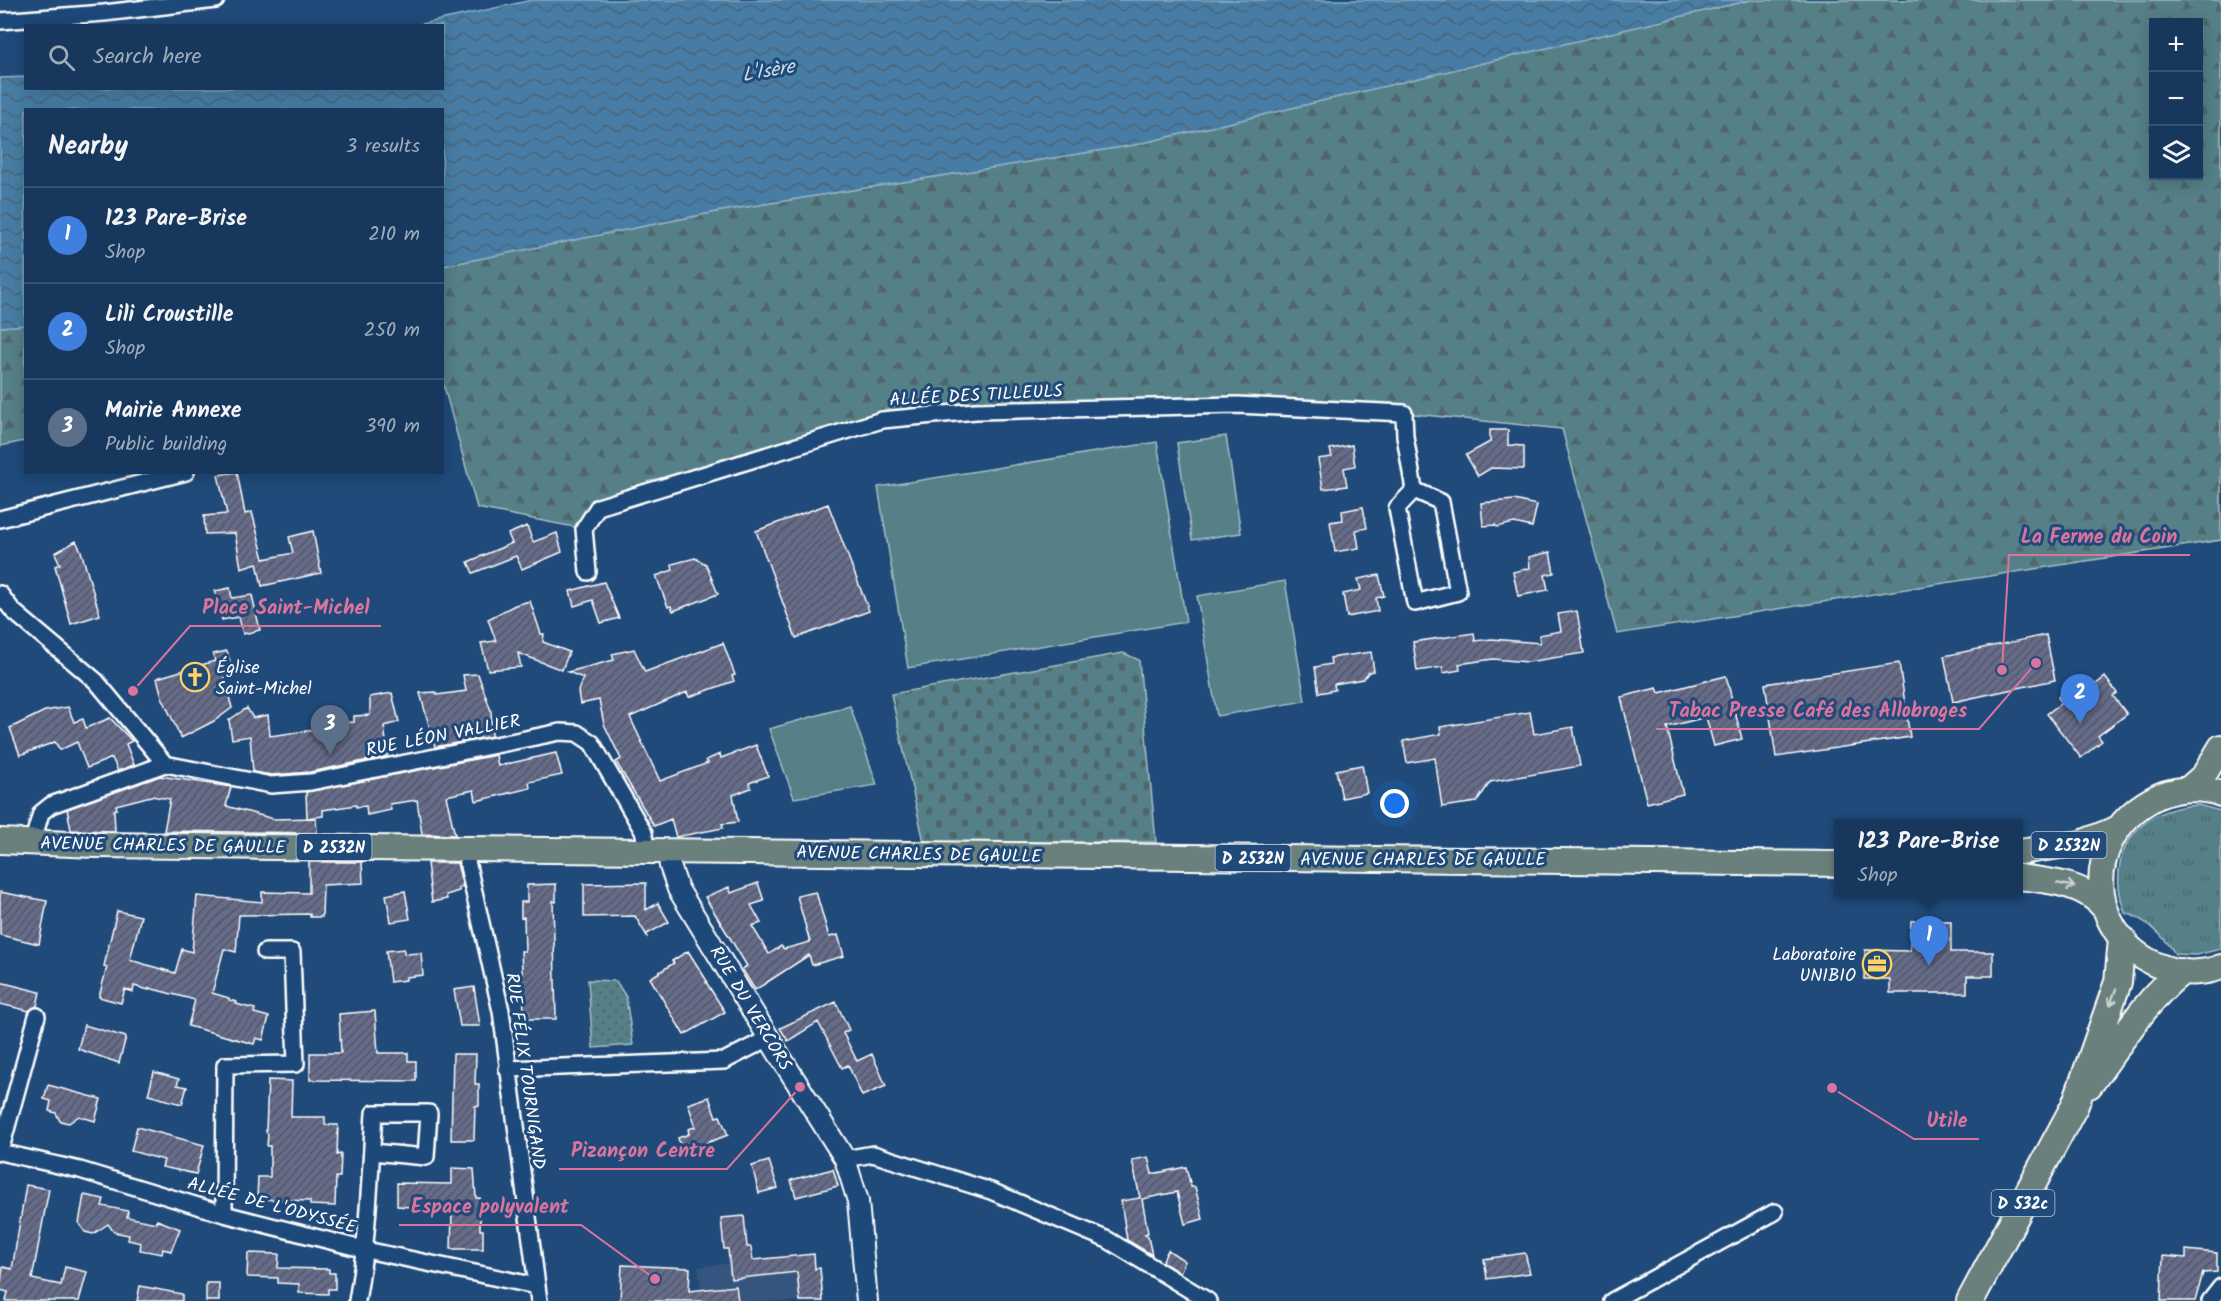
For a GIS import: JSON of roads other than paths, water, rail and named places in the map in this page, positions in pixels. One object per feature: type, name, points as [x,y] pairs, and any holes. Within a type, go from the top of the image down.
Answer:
[{"type":"highway","name":"D 532c","points":[[1970,1301],[2074,1105],[2118,982],[2122,939]]},
{"type":"highway","name":"D 532c","points":[[2074,1105],[2152,1000],[2181,972]]},
{"type":"main road","points":[[2188,789],[2204,775],[2221,747]]},
{"type":"main road","points":[[2221,794],[2188,789],[2160,795],[2135,808],[2116,829],[2105,852],[2100,876],[2105,909],[2112,925],[2135,952],[2150,962],[2181,972],[2214,970],[2221,967]]},
{"type":"main road","name":"D 2532N","points":[[2023,851],[2081,843],[2116,829]]},
{"type":"main road","name":"AVENUE CHARLES DE GAULLE","points":[[0,840],[32,844],[1834,864]]},
{"type":"main road","name":"D 2532N","points":[[2023,878],[2078,888],[2094,896],[2105,909]]},
{"type":"street","points":[[0,21],[104,13],[216,0]]},
{"type":"street","name":"ALLÉE DES TILLEULS","points":[[588,572],[584,529],[598,507],[882,420],[976,411],[1237,405],[1404,413],[1405,436],[1414,490]]},
{"type":"street","points":[[0,519],[178,474]]},
{"type":"street","points":[[1414,490],[1441,502],[1458,592],[1415,603],[1397,508],[1414,490]]},
{"type":"street","points":[[0,594],[13,611],[96,681],[165,764],[51,805],[41,813],[32,844]]},
{"type":"street","name":"RUE LÉON VALLIER","points":[[165,764],[271,785],[311,782],[560,732],[578,733],[592,743],[644,833],[657,851]]},
{"type":"street","name":"RUE FÉLIX TOURNIGAND","points":[[464,848],[501,1011],[537,1294]]},
{"type":"street","name":"RUE DU VERCORS","points":[[657,851],[678,889],[846,1159],[858,1201],[867,1301]]},
{"type":"street","points":[[224,1214],[225,1065],[296,1064],[292,952],[265,952]]},
{"type":"street","points":[[0,1145],[37,1016]]},
{"type":"street","points":[[507,1069],[724,1061],[770,1038]]},
{"type":"street","points":[[357,1301],[366,1250],[374,1113],[429,1113],[426,1157],[372,1152]]},
{"type":"street","name":"ALLÉE DE L'ODYSSÉE","points":[[0,1152],[80,1170],[224,1214],[537,1294]]},
{"type":"street","points":[[846,1159],[873,1154],[991,1191],[1108,1240],[1208,1301]]},
{"type":"street","points":[[1611,1301],[1775,1212]]},
{"type":"street","points":[[2210,1301],[2221,1287]]},
{"type":"water","name":"L'Isère","points":[[532,0],[1751,0],[1134,145],[721,211],[444,266],[444,108],[24,108],[24,325],[0,327],[0,78],[24,77],[24,90],[444,90],[444,24],[422,24]]},
{"type":"place","name":"Tabac Presse Café des Allobroges","points":[[2036,663]]},
{"type":"place","name":"La Ferme du Coin","points":[[2002,670]]},
{"type":"place","name":"Église Saint-Michel","points":[[195,677]]},
{"type":"place","name":"Place Saint-Michel","points":[[133,691]]},
{"type":"place","name":"Lili Croustille","points":[[2080,724]]},
{"type":"place","name":"Mairie Annexe","points":[[330,755]]},
{"type":"place","name":"Laboratoire UNIBIO","points":[[1877,964]]},
{"type":"place","name":"123 Pare-Brise","points":[[1929,966]]},
{"type":"place","name":"Pizançon Centre","points":[[800,1087]]},
{"type":"place","name":"Utile","points":[[1832,1088]]},
{"type":"place","name":"Espace polyvalent","points":[[655,1279]]}]
